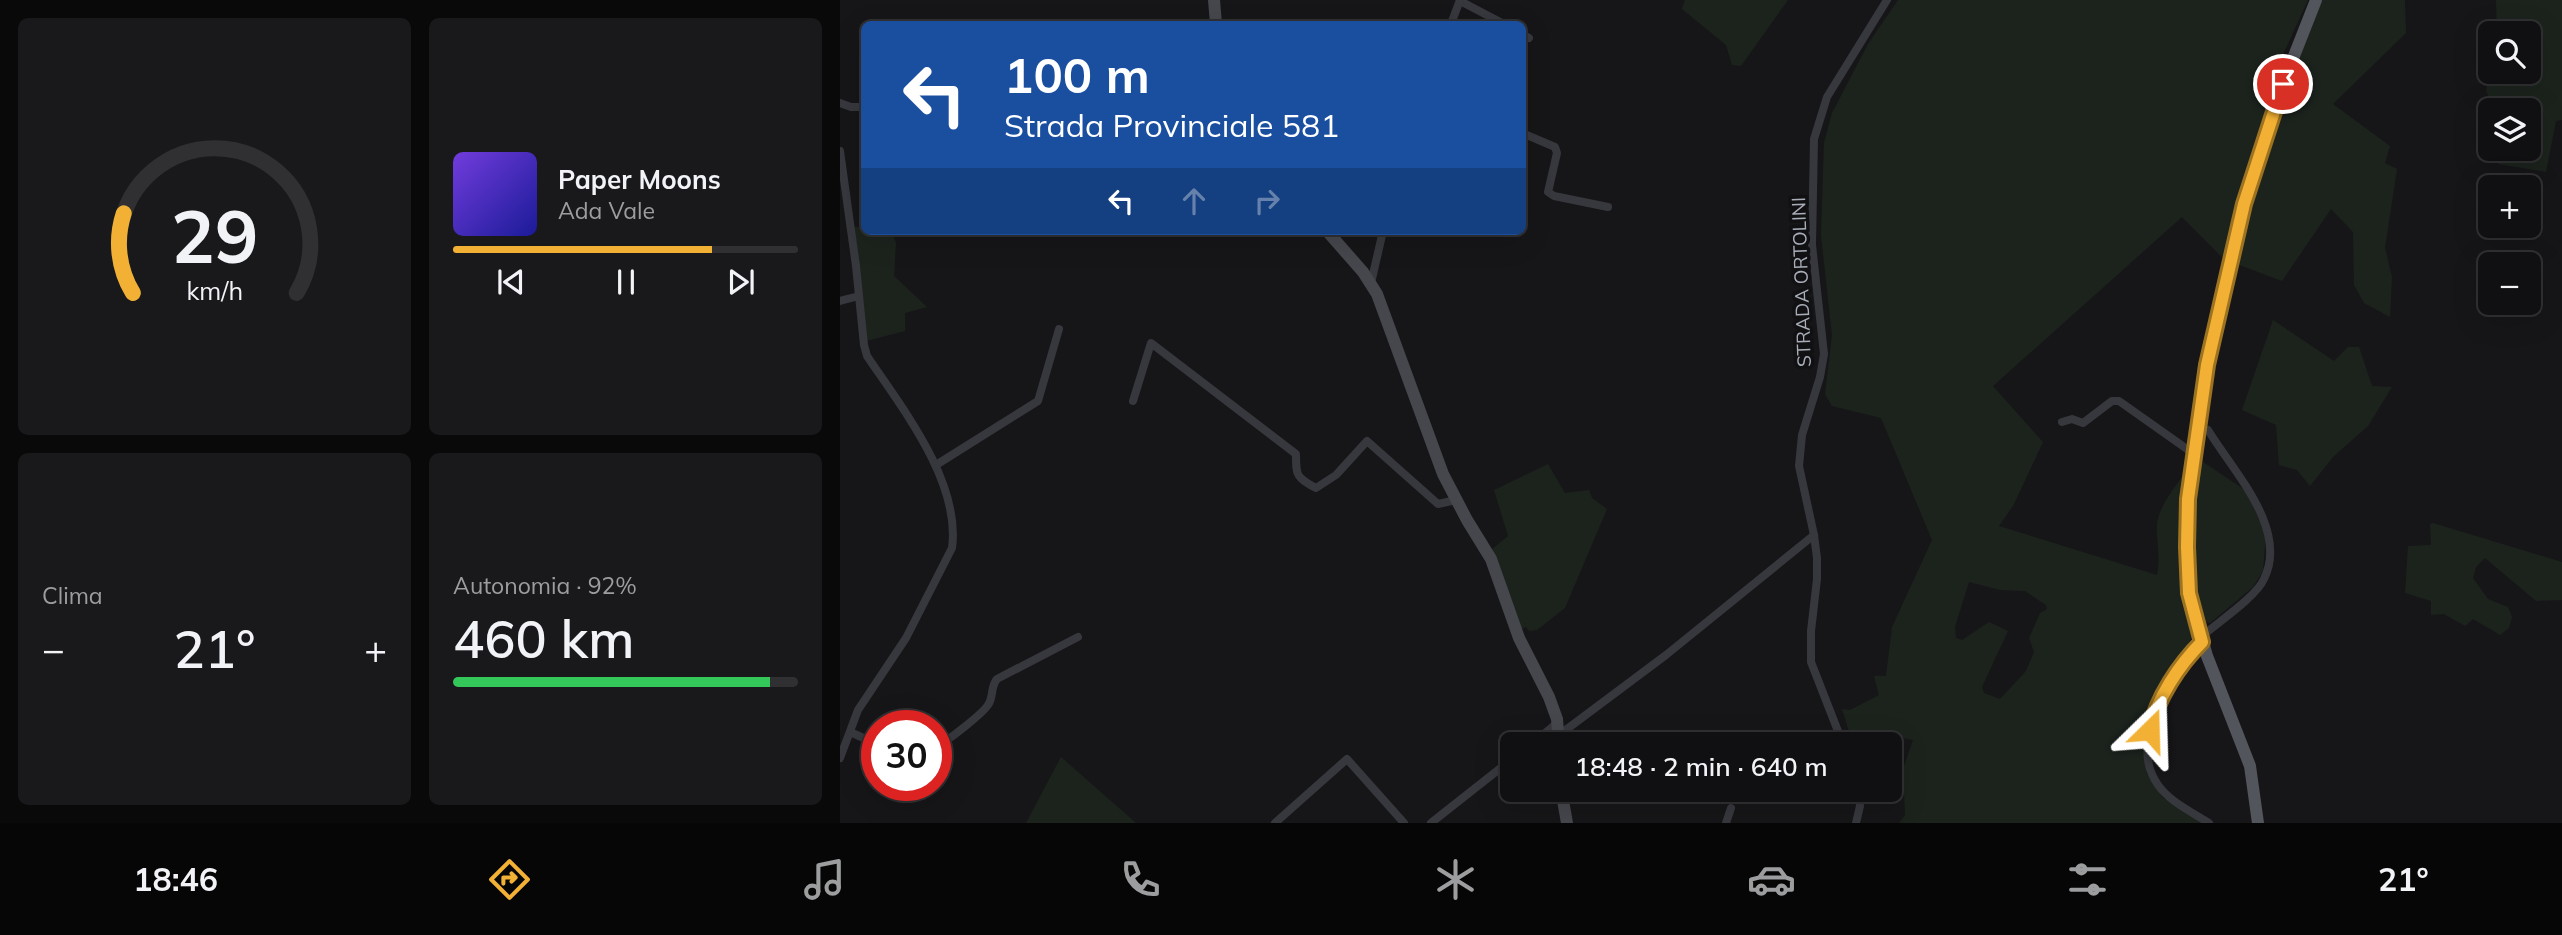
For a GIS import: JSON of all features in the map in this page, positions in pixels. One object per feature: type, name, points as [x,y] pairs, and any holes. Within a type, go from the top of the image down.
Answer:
[{"type":"main road","points":[[1214,0],[1216,21]]},
{"type":"main road","points":[[2258,823],[2250,766],[2202,639],[2189,593],[2188,499],[2207,365],[2244,204],[2283,84],[2316,0]]},
{"type":"main road","points":[[1330,235],[1371,283],[1387,318],[1426,430],[1456,500],[1491,559],[1519,638],[1549,697],[1558,732]]},
{"type":"main road","points":[[1563,802],[1567,823]]},
{"type":"street","name":"STRADA ORTOLINI","points":[[1838,732],[1811,662],[1811,631],[1817,579],[1814,534],[1799,466],[1800,442],[1824,355],[1812,245],[1814,139],[1827,97],[1887,0]]},
{"type":"street","points":[[1452,21],[1460,1],[1498,21]]},
{"type":"street","points":[[840,103],[861,107]]},
{"type":"street","points":[[1526,135],[1555,148],[1557,153],[1548,192],[1554,196],[1608,207]]},
{"type":"street","points":[[840,151],[867,356],[926,445],[936,465],[952,523],[952,548],[906,638],[858,710],[840,758]]},
{"type":"street","points":[[1371,283],[1382,235]]},
{"type":"street","points":[[840,301],[859,296]]},
{"type":"street","points":[[936,465],[1038,401],[1059,329]]},
{"type":"street","points":[[1133,401],[1151,343],[1296,454],[1296,473],[1301,480],[1316,488],[1336,475],[1367,441],[1438,504],[1456,500]]},
{"type":"street","points":[[2062,422],[2072,419],[2083,423],[2112,401],[2119,401],[2194,454]]},
{"type":"street","points":[[2208,430],[2262,512],[2270,533],[2271,546],[2264,580],[2202,639],[2154,710],[2148,754],[2156,783],[2167,796],[2209,823]]},
{"type":"street","points":[[1562,732],[1666,655],[1814,534]]},
{"type":"street","points":[[952,736],[986,707],[993,683],[997,679],[1079,637]]},
{"type":"street","points":[[850,732],[861,737]]},
{"type":"street","points":[[1275,823],[1346,759],[1404,823]]},
{"type":"street","points":[[1431,823],[1500,768]]},
{"type":"street","points":[[1856,823],[1860,802]]},
{"type":"street","points":[[1726,823],[1731,808]]},
{"type":"shaded area","points":[[1685,0],[1788,0],[1741,66],[1732,65],[1726,45],[1682,9]]},
{"type":"shaded area","points":[[1898,0],[2308,0],[2280,61],[2223,258],[2182,217],[1993,386],[2043,442],[2013,506],[1999,526],[2157,575],[2158,517],[2184,474],[2179,548],[2193,636],[2146,720],[2143,744],[2147,774],[2162,797],[2203,823],[1899,823],[1905,815],[1903,769],[1913,740],[1902,738],[1902,732],[1849,732],[1842,709],[1850,710],[1879,695],[1874,676],[1886,676],[1892,627],[1932,540],[1881,418],[1832,406],[1825,394],[1832,335],[1821,235],[1824,143],[1832,113],[1868,44]],"holes":[[[1969,582],[2000,590],[2025,591],[2046,605],[2047,609],[2040,613],[2029,638],[2034,652],[2026,671],[2000,699],[1984,693],[1982,687],[2008,631],[1989,622],[1962,640],[1956,638],[1955,627]]]},
{"type":"shaded area","points":[[2321,0],[2405,0],[2406,33],[2333,104],[2390,146],[2385,163],[2397,169],[2385,248],[2392,277],[2390,317],[2364,303],[2354,285],[2353,232],[2331,209],[2282,281],[2234,263],[2267,144]]},
{"type":"shaded area","points":[[2496,0],[2562,0],[2562,120],[2556,121],[2546,172],[2498,164],[2498,161],[2541,161],[2541,98],[2490,98],[2486,91],[2487,84],[2541,84],[2541,21],[2497,21]]},
{"type":"shaded area","points":[[854,227],[861,227],[861,235],[893,235],[896,243],[894,276],[927,307],[905,313],[905,331],[866,341]]},
{"type":"shaded area","points":[[2273,320],[2334,361],[2348,347],[2359,347],[2372,386],[2392,387],[2368,426],[2333,457],[2310,486],[2297,470],[2279,465],[2276,425],[2242,410]]},
{"type":"shaded area","points":[[2200,460],[2245,490],[2266,534],[2263,571],[2253,587],[2210,623],[2203,621],[2192,568],[2191,513]]},
{"type":"shaded area","points":[[1548,464],[1565,493],[1589,490],[1592,498],[1607,509],[1565,608],[1537,630],[1529,631],[1526,627],[1520,630],[1491,550],[1508,536],[1494,490]]},
{"type":"shaded area","points":[[2430,524],[2562,562],[2562,600],[2536,601],[2485,558],[2476,567],[2473,578],[2488,599],[2508,607],[2512,617],[2509,628],[2500,635],[2473,619],[2465,626],[2444,614],[2431,615],[2431,601],[2405,593],[2408,546],[2431,545]]},
{"type":"shaded area","points":[[1061,757],[1136,823],[1026,823]]},
{"type":"route","points":[[2150,730],[2154,710],[2191,653],[2202,642],[2189,593],[2187,547],[2188,499],[2207,365],[2244,204],[2283,84]]}]
